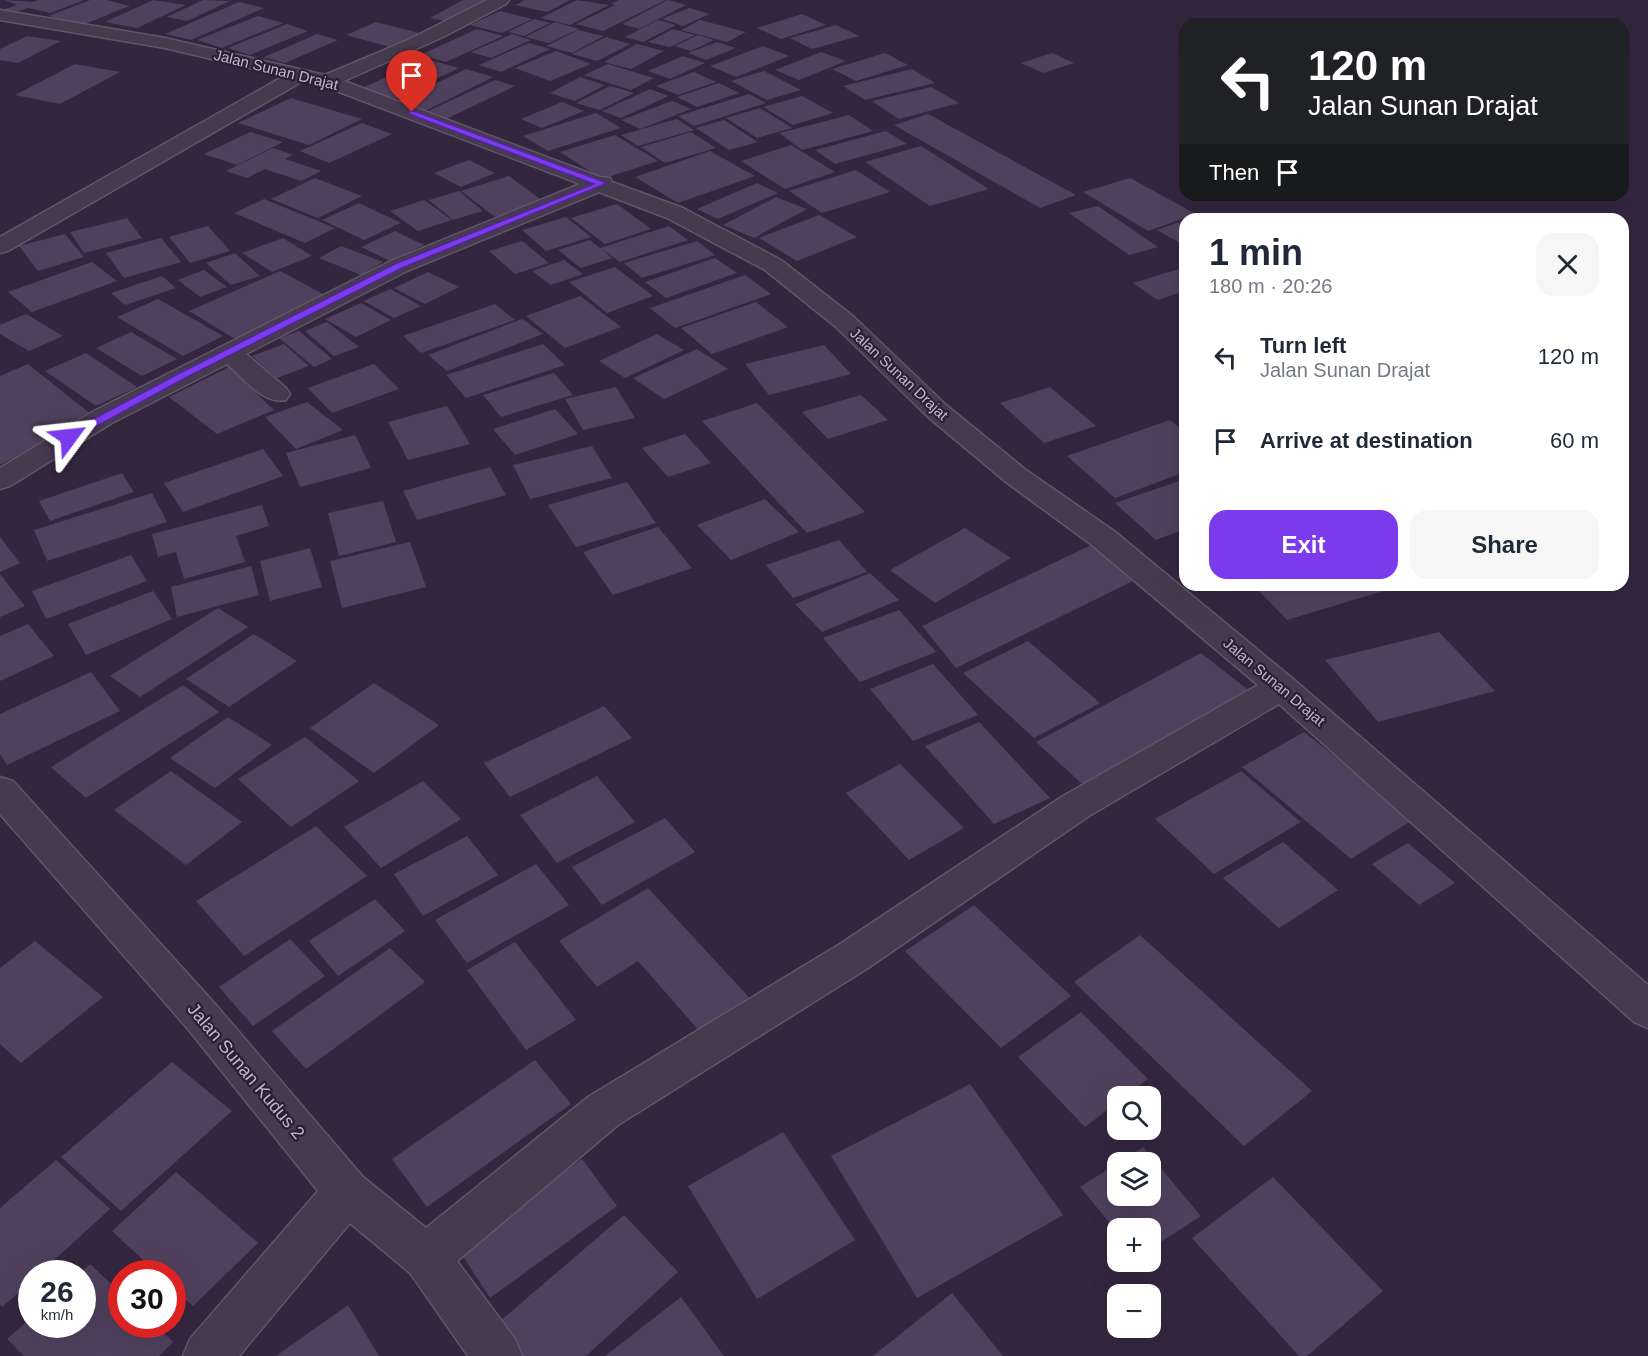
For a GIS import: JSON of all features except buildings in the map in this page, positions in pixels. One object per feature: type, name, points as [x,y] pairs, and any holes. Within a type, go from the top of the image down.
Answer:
[{"type":"street","points":[[327,81],[448,29],[500,0]]},
{"type":"street","name":"Jalan Sunan Drajat","points":[[0,15],[165,43],[327,81],[602,183],[675,213],[773,265],[845,322],[937,411],[1016,476],[1103,538],[1281,687],[1648,1010]]},
{"type":"street","points":[[0,246],[300,75]]},
{"type":"street","points":[[0,480],[103,417],[399,266],[602,183]]},
{"type":"street","points":[[229,352],[277,394]]},
{"type":"street","points":[[426,1257],[603,1111],[854,956],[1076,806],[1281,687]]},
{"type":"street","name":"Jalan Sunan Kudus 2","points":[[5,802],[202,1017],[347,1192],[426,1257],[498,1356]]},
{"type":"street","points":[[207,1356],[347,1192]]},
{"type":"route","points":[[69,437],[183,375],[399,266],[602,183],[412,112]]}]
